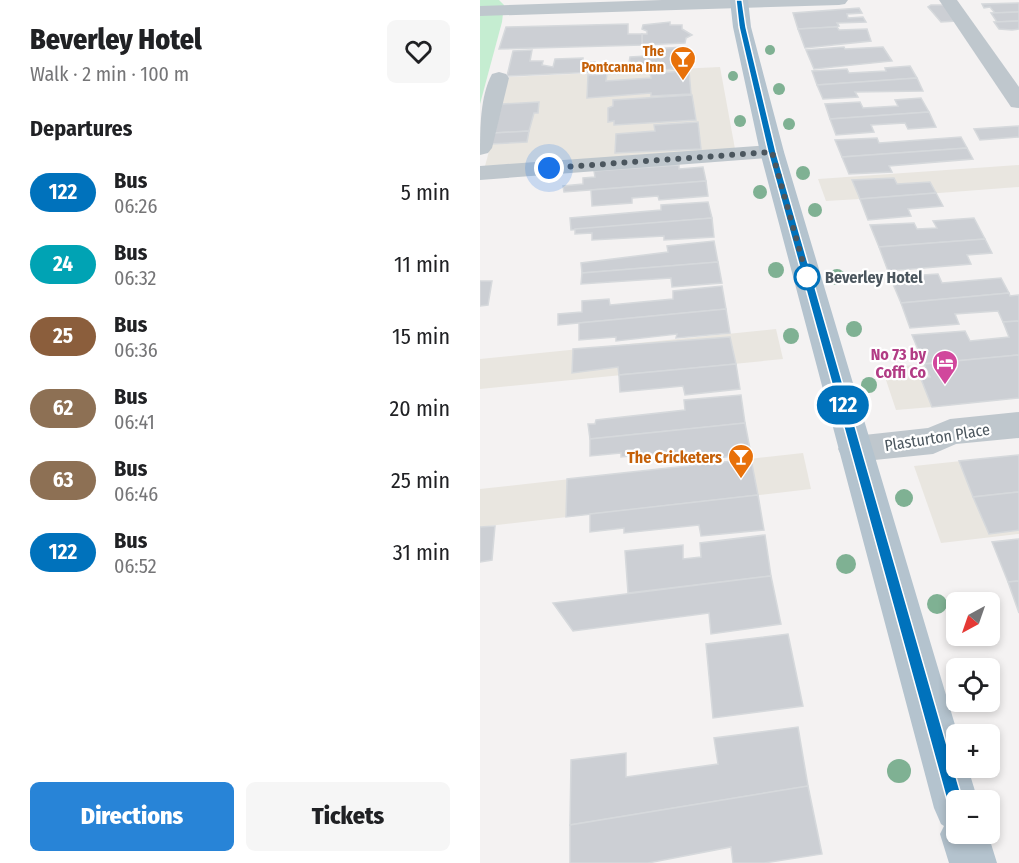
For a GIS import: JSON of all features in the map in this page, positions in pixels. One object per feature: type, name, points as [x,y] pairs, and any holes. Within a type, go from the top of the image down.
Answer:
[{"type":"main road","points":[[739,1],[772,152],[952,790]]},
{"type":"main road","points":[[967,844],[973,863]]},
{"type":"street","points":[[480,11],[739,1],[839,0]]},
{"type":"street","points":[[948,0],[1019,102]]},
{"type":"street","points":[[480,148],[499,78]]},
{"type":"street","points":[[480,173],[772,152]]},
{"type":"street","name":"Plasturton Place","points":[[855,449],[933,441],[950,432],[1019,425]]},
{"type":"shaded area","points":[[720,67],[735,149],[485,166],[509,77]]},
{"type":"shaded area","points":[[1019,165],[1019,187],[860,199],[826,201],[818,179]]},
{"type":"shaded area","points":[[776,329],[783,359],[480,389],[480,359]]},
{"type":"shaded area","points":[[1019,355],[1019,398],[932,407],[896,410],[882,368]]},
{"type":"shaded area","points":[[803,453],[811,489],[480,527],[480,489]]},
{"type":"shaded area","points":[[1019,455],[1019,534],[941,543],[914,466]]},
{"type":"green space","points":[[480,0],[499,0],[504,5],[502,22],[480,104]]},
{"type":"building","points":[[1019,3],[1019,12],[995,13],[990,7],[984,8],[982,4]]},
{"type":"building","points":[[945,5],[956,21],[941,22],[928,7]]},
{"type":"building","points":[[859,8],[862,13],[847,14],[848,18],[863,17],[866,22],[837,23],[839,26],[834,27],[798,29],[793,13]]},
{"type":"building","points":[[1019,12],[1019,21],[997,22],[991,13]]},
{"type":"building","points":[[1019,21],[1019,29],[1012,30],[999,29],[994,22]]},
{"type":"building","points":[[670,22],[670,25],[682,25],[682,29],[692,35],[686,38],[685,43],[642,45],[642,34],[647,34],[647,31],[642,29],[643,25]]},
{"type":"building","points":[[628,24],[628,34],[642,34],[642,45],[499,49],[506,27]]},
{"type":"building","points":[[837,27],[839,30],[867,29],[871,41],[805,48],[798,29]]},
{"type":"building","points":[[687,47],[689,68],[648,71],[640,69],[640,62],[629,63],[630,57],[647,56],[647,49]]},
{"type":"building","points":[[844,47],[845,49],[883,47],[892,61],[814,69],[806,50]]},
{"type":"building","points":[[532,50],[530,61],[543,61],[542,65],[553,67],[555,59],[583,58],[583,63],[595,62],[595,72],[507,76],[513,51]]},
{"type":"building","points":[[910,66],[917,78],[817,85],[812,71],[847,69],[849,73],[886,71],[885,68]]},
{"type":"building","points":[[689,71],[691,94],[651,96],[651,93],[587,98],[588,75],[607,74],[606,81],[651,78],[650,73]]},
{"type":"building","points":[[917,78],[923,91],[855,92],[858,97],[823,99],[817,85]]},
{"type":"building","points":[[692,95],[696,120],[614,125],[614,121],[608,122],[608,108],[613,106],[613,100]]},
{"type":"building","points":[[921,98],[929,112],[830,119],[825,104],[860,102],[863,108],[898,106],[895,100]]},
{"type":"building","points":[[539,102],[538,113],[534,113],[529,131],[494,133],[502,104]]},
{"type":"building","points":[[929,112],[936,127],[908,129],[905,123],[871,125],[874,132],[836,135],[830,119]]},
{"type":"building","points":[[698,122],[701,149],[615,153],[616,134],[655,131],[654,125]]},
{"type":"building","points":[[1019,126],[1019,137],[980,140],[974,129]]},
{"type":"building","points":[[529,131],[527,142],[491,144],[494,133]]},
{"type":"building","points":[[961,137],[967,148],[842,157],[835,140],[877,138],[879,143]]},
{"type":"building","points":[[967,148],[973,159],[889,166],[892,172],[849,174],[842,157]]},
{"type":"building","points":[[679,165],[679,169],[703,167],[706,181],[564,192],[563,186],[583,184],[583,178],[595,177],[594,171]]},
{"type":"building","points":[[894,178],[897,184],[930,182],[936,193],[860,199],[852,180]]},
{"type":"building","points":[[706,181],[708,196],[659,200],[658,196],[632,198],[632,203],[592,206],[591,190]]},
{"type":"building","points":[[936,193],[943,206],[908,209],[911,216],[868,220],[860,199]]},
{"type":"building","points":[[708,202],[712,218],[571,230],[570,218],[661,210],[661,205]]},
{"type":"building","points":[[712,218],[714,237],[664,240],[664,236],[592,240],[592,233],[575,234],[575,229]]},
{"type":"building","points":[[974,218],[985,239],[879,247],[870,225],[914,223],[917,229],[937,228],[933,221]]},
{"type":"building","points":[[985,239],[992,253],[967,255],[971,264],[888,271],[879,247]]},
{"type":"building","points":[[714,241],[718,262],[582,273],[581,263],[668,252],[667,246]]},
{"type":"building","points":[[718,262],[722,283],[672,287],[671,278],[581,284],[582,273]]},
{"type":"building","points":[[938,274],[942,283],[1001,278],[1009,293],[901,303],[890,277]]},
{"type":"building","points":[[480,281],[492,281],[488,305],[480,306]]},
{"type":"building","points":[[722,286],[726,309],[558,325],[558,314],[582,312],[582,301],[609,299],[610,305],[673,299],[673,291]]},
{"type":"building","points":[[1009,293],[1010,296],[1019,295],[1019,321],[1003,322],[998,311],[955,314],[959,324],[910,328],[901,303]]},
{"type":"building","points":[[726,309],[730,333],[676,338],[677,334],[616,341],[616,337],[579,340],[579,323]]},
{"type":"building","points":[[1019,321],[1019,355],[924,364],[912,335],[965,331],[970,341],[1009,337],[1003,322]]},
{"type":"building","points":[[730,337],[736,364],[619,375],[618,367],[572,373],[573,349]]},
{"type":"building","points":[[1019,355],[1019,398],[932,407],[921,379],[930,377],[924,364]]},
{"type":"building","points":[[736,364],[740,389],[685,395],[683,386],[620,392],[619,375]]},
{"type":"building","points":[[741,395],[745,423],[590,439],[588,424],[595,424],[596,420],[685,410],[684,400]]},
{"type":"building","points":[[745,423],[751,454],[674,463],[672,452],[621,457],[621,453],[590,456],[590,439]]},
{"type":"building","points":[[1019,455],[1019,492],[973,497],[959,461]]},
{"type":"building","points":[[751,459],[758,495],[566,517],[567,479]]},
{"type":"building","points":[[1019,492],[1019,530],[989,534],[973,497]]},
{"type":"building","points":[[758,495],[764,530],[701,536],[699,525],[624,533],[624,528],[590,532],[590,514]]},
{"type":"building","points":[[495,526],[492,560],[480,562],[480,527]]},
{"type":"building","points":[[765,535],[771,576],[628,593],[625,551],[683,545],[683,559],[701,557],[700,543]]},
{"type":"building","points":[[1019,539],[1019,581],[1008,582],[992,542]]},
{"type":"building","points":[[771,576],[781,624],[711,634],[709,613],[573,631],[553,603]]},
{"type":"building","points":[[1019,581],[1019,613],[1008,582]]},
{"type":"building","points":[[788,634],[803,706],[713,718],[706,644]]},
{"type":"building","points":[[798,727],[808,786],[570,825],[571,760],[626,753],[626,777],[718,764],[714,738]]},
{"type":"building","points":[[808,786],[822,854],[764,863],[733,863],[731,847],[648,863],[570,863],[570,825]]},
{"type":"bus line","name":"122","points":[[739,0],[742,27],[772,152],[952,790]]},
{"type":"place","name":"The Pontcanna Inn","points":[[683,82]]},
{"type":"place","name":"Beverley Hotel","points":[[807,277]]},
{"type":"place","name":"No 73 by Coffi Co","points":[[945,386]]},
{"type":"place","name":"The Cricketers","points":[[741,480]]},
{"type":"route","points":[[549,168],[772,152],[807,277]]}]
